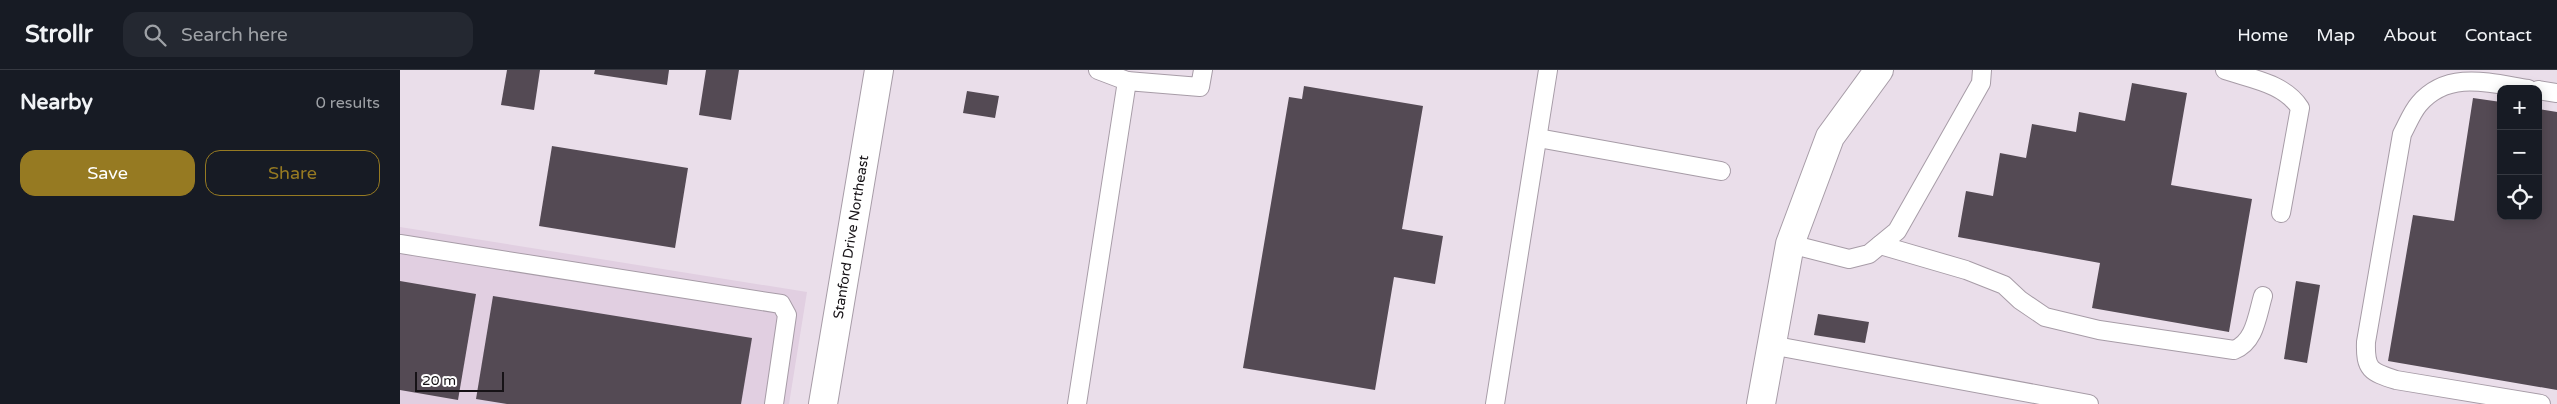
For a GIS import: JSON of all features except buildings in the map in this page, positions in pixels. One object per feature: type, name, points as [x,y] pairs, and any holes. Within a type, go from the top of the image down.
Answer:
[{"type":"street","name":"Stanford Drive Northeast","points":[[823,404],[879,70]]},
{"type":"street","points":[[1761,404],[1790,244],[1830,137],[1879,70]]},
{"type":"lane","points":[[1098,70],[1127,81],[1200,87],[1203,70]]},
{"type":"lane","points":[[1496,404],[1548,70]]},
{"type":"lane","points":[[1790,244],[1849,259],[1869,254],[1897,231],[1981,83],[1982,70]]},
{"type":"lane","points":[[2225,70],[2284,90],[2300,108],[2281,213]]},
{"type":"lane","points":[[1077,404],[1127,81]]},
{"type":"lane","points":[[2502,85],[2482,82],[2460,82],[2439,86],[2418,104],[2402,134],[2366,342],[2365,362],[2375,373],[2396,380],[2541,404]]},
{"type":"lane","points":[[2542,91],[2557,93]]},
{"type":"lane","points":[[1538,138],[1721,171]]},
{"type":"lane","points":[[400,244],[781,304],[787,315],[774,404]]},
{"type":"lane","points":[[1880,245],[1966,270],[2004,285],[2020,300],[2045,317],[2099,330],[2234,350],[2244,346],[2250,338],[2263,296]]},
{"type":"lane","points":[[1771,345],[2089,404]]},
{"type":"shaded area","points":[[400,227],[807,292],[789,404],[400,404]]}]
